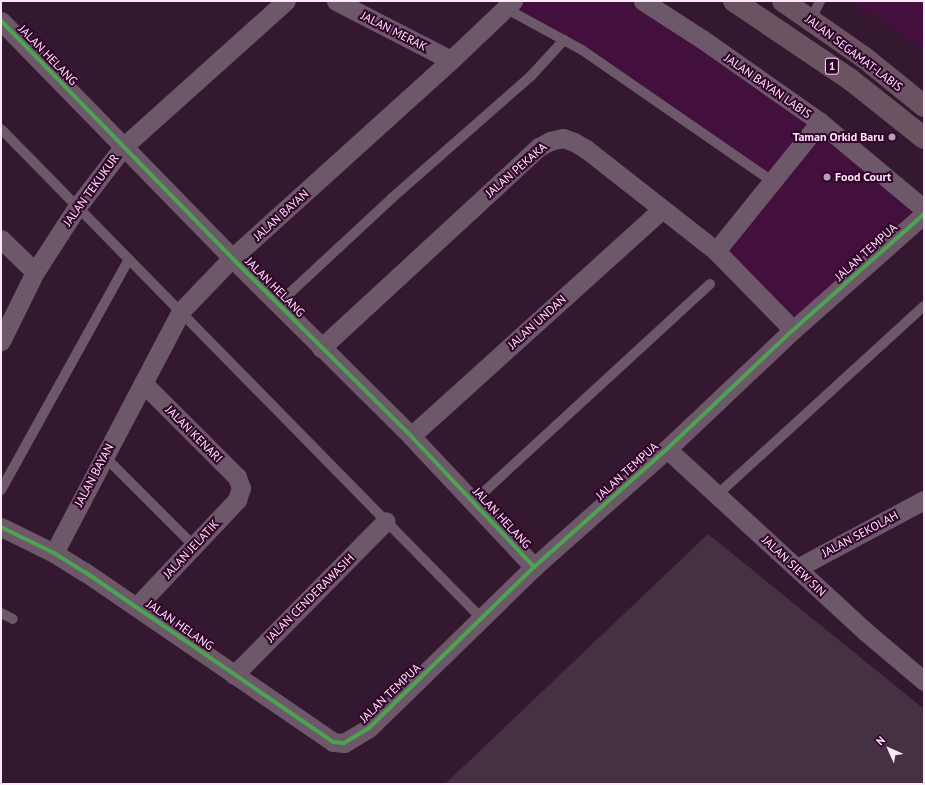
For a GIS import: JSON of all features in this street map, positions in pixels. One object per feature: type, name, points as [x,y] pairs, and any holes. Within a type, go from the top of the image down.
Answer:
[{"type":"highway","name":"JALAN SEGAMAT-LABIS","points":[[734,1],[851,80],[924,138]]},
{"type":"highway","name":"JALAN SEGAMAT-LABIS","points":[[782,1],[816,10],[924,106]]},
{"type":"street","name":"JALAN TEKUKUR","points":[[1,341],[35,272],[77,207],[123,147],[286,1]]},
{"type":"street","name":"JALAN MERAK","points":[[336,1],[451,60]]},
{"type":"street","name":"JALAN BAYAN LABIS","points":[[643,1],[702,39],[820,122],[924,209]]},
{"type":"street","name":"JALAN BAYAN","points":[[54,553],[181,311],[232,258],[451,60],[509,5]]},
{"type":"street","name":"JALAN HELANG","points":[[1,21],[232,258],[411,436],[534,567]]},
{"type":"street","points":[[716,251],[820,122]]},
{"type":"street","name":"JALAN PEKAKA","points":[[321,348],[539,147],[550,141],[562,138],[574,142],[716,251],[793,330]]},
{"type":"street","name":"JALAN UNDAN","points":[[411,436],[662,209]]},
{"type":"street","name":"JALAN TEMPUA","points":[[344,743],[369,728],[534,567],[667,449],[793,330],[924,214]]},
{"type":"street","points":[[1,239],[35,272]]},
{"type":"street","name":"JALAN KENARI","points":[[143,383],[237,477],[242,488]]},
{"type":"street","name":"JALAN SIEW SIN","points":[[667,449],[797,568],[924,681]]},
{"type":"street","name":"JALAN JELATIK","points":[[137,606],[237,500],[242,488]]},
{"type":"street","name":"JALAN SEKOLAH","points":[[797,568],[924,500]]},
{"type":"street","name":"JALAN CENDERAWASIH","points":[[234,674],[386,521]]},
{"type":"street","name":"JALAN HELANG","points":[[1,527],[54,553],[137,606],[333,742],[344,743]]},
{"type":"lane","points":[[509,5],[685,120],[772,181]]},
{"type":"lane","points":[[278,304],[392,198],[531,76],[564,40]]},
{"type":"lane","points":[[1,129],[481,618]]},
{"type":"lane","points":[[1,490],[129,259]]},
{"type":"lane","points":[[473,502],[710,284]]},
{"type":"lane","points":[[717,495],[924,306]]},
{"type":"lane","points":[[104,456],[194,546]]},
{"type":"lane","points":[[1,613],[13,619]]},
{"type":"shaded area","points":[[499,1],[654,1],[924,201],[801,330],[725,250],[776,188],[581,55],[493,7]]},
{"type":"shaded area","points":[[849,1],[924,1],[924,49]]},
{"type":"building","points":[[708,534],[924,709],[924,784],[445,784]]},
{"type":"cycle path","points":[[1,21],[232,258],[411,436],[534,567]]},
{"type":"cycle path","points":[[1,527],[54,553],[85,572],[333,742],[344,743],[369,728],[534,567],[667,449],[793,330],[924,214]]},
{"type":"place","name":"Taman Orkid Baru","points":[[892,137]]},
{"type":"place","name":"Food Court","points":[[827,177]]}]
